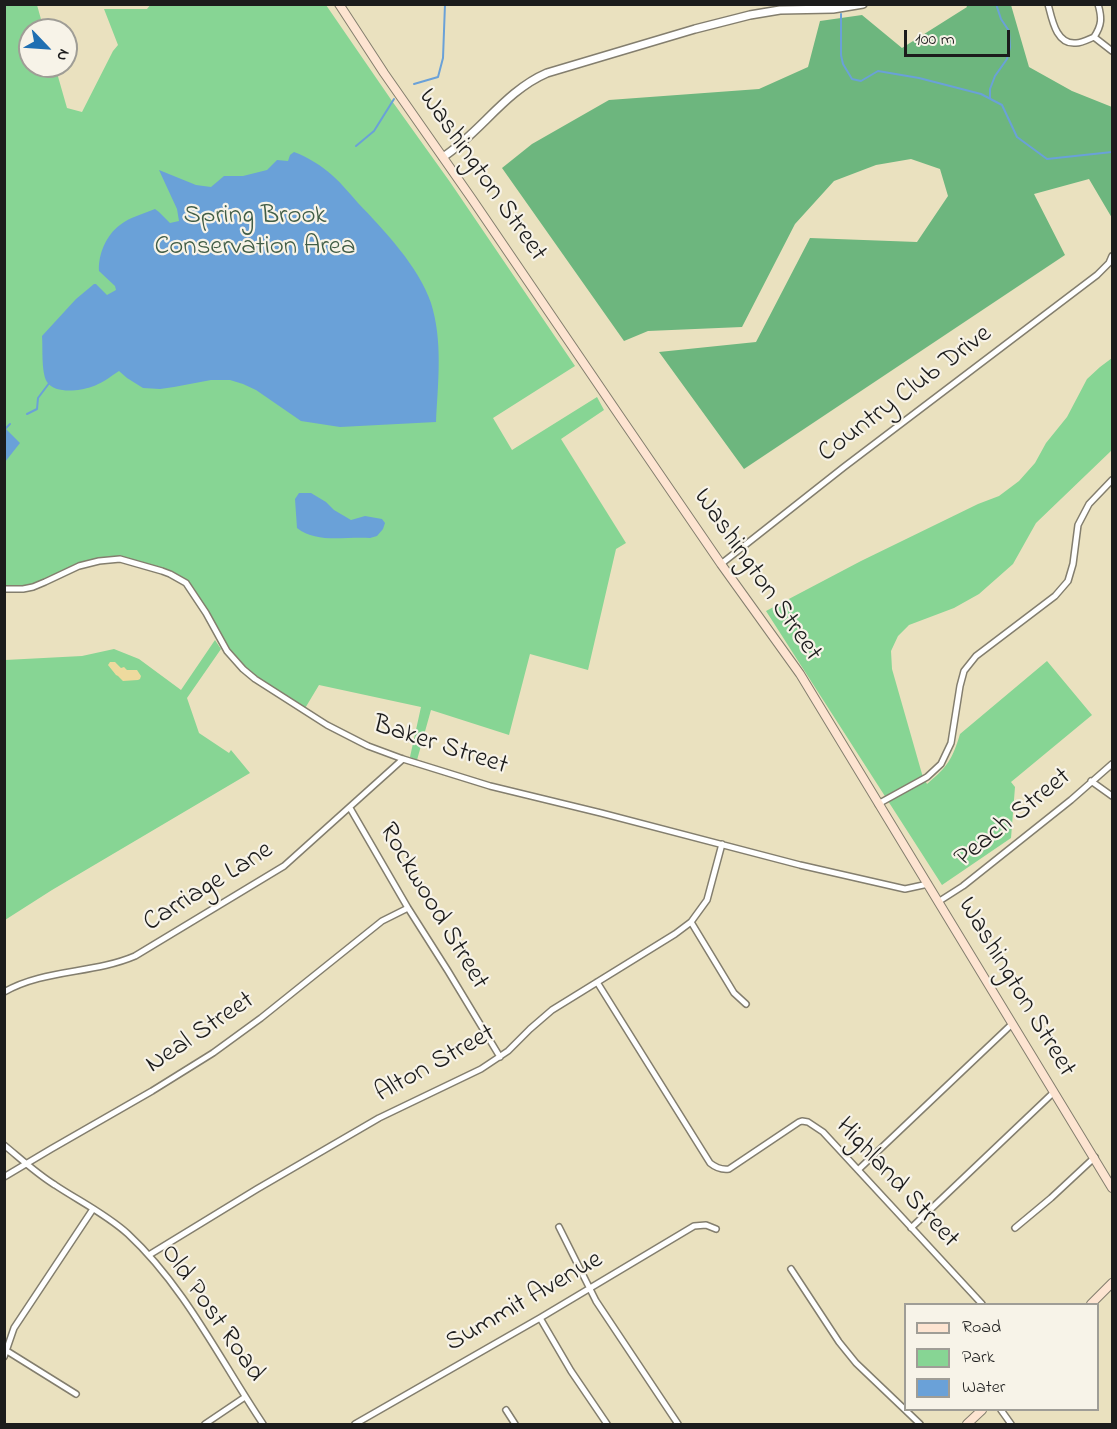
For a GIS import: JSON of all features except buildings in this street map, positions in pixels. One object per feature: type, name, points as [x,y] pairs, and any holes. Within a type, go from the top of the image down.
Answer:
[{"type":"main road","name":"Washington Street","points":[[339,4],[721,564],[800,674],[1113,1188]]},
{"type":"main road","points":[[1093,1303],[1113,1283]]},
{"type":"main road","points":[[967,1425],[981,1411]]},
{"type":"street","points":[[443,157],[460,146],[518,89],[547,73],[750,15],[780,10],[833,9],[863,4]]},
{"type":"street","points":[[1048,4],[1057,33],[1069,43],[1078,43],[1094,37],[1100,29],[1101,15],[1098,4]]},
{"type":"street","points":[[1094,37],[1113,51]]},
{"type":"street","name":"Country Club Drive","points":[[721,564],[844,467],[1097,275],[1113,256]]},
{"type":"street","points":[[878,804],[927,777],[941,764],[951,743],[964,671],[976,656],[1055,596],[1068,581],[1073,564],[1078,525],[1089,504],[1113,480]]},
{"type":"street","name":"Baker Street","points":[[4,589],[23,589],[45,582],[88,562],[109,560],[129,561],[170,574],[186,583],[227,651],[243,669],[342,734],[368,746],[490,786],[800,865],[905,889],[928,884]]},
{"type":"street","name":"Carriage Lane","points":[[4,992],[29,981],[116,963],[135,956],[284,866],[403,759]]},
{"type":"street","name":"Peach Street","points":[[938,902],[963,886],[1113,764]]},
{"type":"street","points":[[1091,781],[1113,796]]},
{"type":"street","name":"Rockwood Street","points":[[350,808],[408,908],[500,1057]]},
{"type":"street","name":"Alton Street","points":[[149,1255],[379,1118],[481,1069],[508,1052],[552,1010],[675,934],[691,922],[707,900],[722,844]]},
{"type":"street","name":"Neal Street","points":[[4,1177],[213,1053],[261,1018],[382,921],[408,908]]},
{"type":"street","points":[[691,922],[734,993],[746,1004]]},
{"type":"street","name":"Highland Street","points":[[597,982],[714,1167],[729,1169],[802,1120],[808,1122],[820,1129],[980,1303]]},
{"type":"street","points":[[858,1170],[1012,1024]]},
{"type":"street","points":[[911,1228],[1054,1092]]},
{"type":"street","name":"Old Post Road","points":[[4,1145],[52,1184],[125,1231],[149,1255],[187,1305],[263,1425]]},
{"type":"street","points":[[1015,1228],[1095,1157]]},
{"type":"street","points":[[76,1394],[6,1354],[14,1328],[93,1209]]},
{"type":"street","name":"Summit Avenue","points":[[355,1425],[694,1226],[706,1225],[716,1229]]},
{"type":"street","points":[[559,1227],[596,1301],[678,1425]]},
{"type":"street","points":[[791,1269],[839,1342],[856,1363],[904,1410]]},
{"type":"street","points":[[540,1318],[571,1371],[607,1425]]},
{"type":"street","points":[[205,1425],[244,1397]]},
{"type":"street","points":[[506,1410],[515,1425]]},
{"type":"street","points":[[906,1411],[920,1425]]},
{"type":"street","points":[[1002,1411],[1011,1425]]},
{"type":"green space","name":"Spring Brook Conservation Area","points":[[151,4],[326,5],[575,366],[493,418],[512,450],[597,397],[604,410],[561,439],[626,543],[616,549],[588,670],[530,654],[509,735],[431,710],[417,760],[410,757],[421,707],[319,685],[304,710],[255,679],[234,660],[206,613],[179,579],[129,561],[99,561],[33,587],[5,589],[5,5],[37,5],[41,18],[18,18],[18,78],[58,78],[67,108],[82,112],[118,45],[104,9],[147,9]]},
{"type":"green space","points":[[966,5],[1011,5],[1029,67],[1072,91],[1112,107],[1112,218],[1089,179],[1034,194],[1065,255],[744,469],[659,352],[756,342],[810,238],[917,242],[948,196],[940,169],[911,159],[876,165],[834,181],[795,224],[742,327],[648,331],[624,341],[502,168],[532,144],[609,100],[759,89],[808,67],[820,21],[862,15],[902,48],[967,7]]},
{"type":"green space","points":[[1112,358],[1112,450],[1036,523],[1013,564],[979,594],[954,608],[909,625],[898,636],[891,651],[892,669],[922,774],[927,784],[948,762],[960,734],[1047,661],[1092,715],[1011,782],[1015,787],[1011,838],[942,885],[766,611],[861,561],[999,496],[1019,481],[1035,463],[1046,443],[1067,417],[1087,379]]},
{"type":"green space","points":[[215,640],[221,649],[187,698],[199,733],[229,753],[231,750],[250,773],[5,920],[5,660],[82,656],[114,649],[139,659],[181,690]]},
{"type":"sand","points":[[110,662],[115,662],[127,670],[137,670],[141,676],[140,679],[123,681],[108,665]]},
{"type":"water","points":[[294,152],[320,165],[340,182],[400,250],[425,289],[435,317],[437,332],[436,422],[340,427],[301,421],[256,390],[230,380],[211,380],[160,389],[143,388],[119,371],[98,384],[80,390],[61,390],[47,382],[43,366],[42,336],[76,299],[94,284],[107,295],[116,290],[115,286],[99,271],[102,252],[115,229],[128,220],[155,209],[170,223],[179,221],[177,209],[159,170],[196,185],[211,187],[224,176],[243,176],[267,170],[277,160],[288,161]]},
{"type":"water","points":[[5,428],[20,443],[4,462]]},
{"type":"water","points":[[299,493],[311,493],[351,520],[365,516],[382,519],[385,523],[383,529],[377,536],[370,538],[323,538],[305,533],[297,528],[295,499]]},
{"type":"waterway","points":[[414,84],[438,77],[443,58],[445,4]]},
{"type":"waterway","points":[[990,98],[990,89],[995,76],[1007,59],[1010,47],[1009,31],[1001,19],[996,4]]},
{"type":"waterway","points":[[841,14],[841,55],[843,64],[852,79],[861,81],[878,71],[919,78],[981,94],[1002,105],[1017,137],[1047,159],[1112,152]]},
{"type":"waterway","points":[[356,146],[374,131],[394,99]]},
{"type":"waterway","points":[[27,414],[37,409],[38,398],[50,382]]},
{"type":"waterway","points":[[4,430],[10,424]]}]
